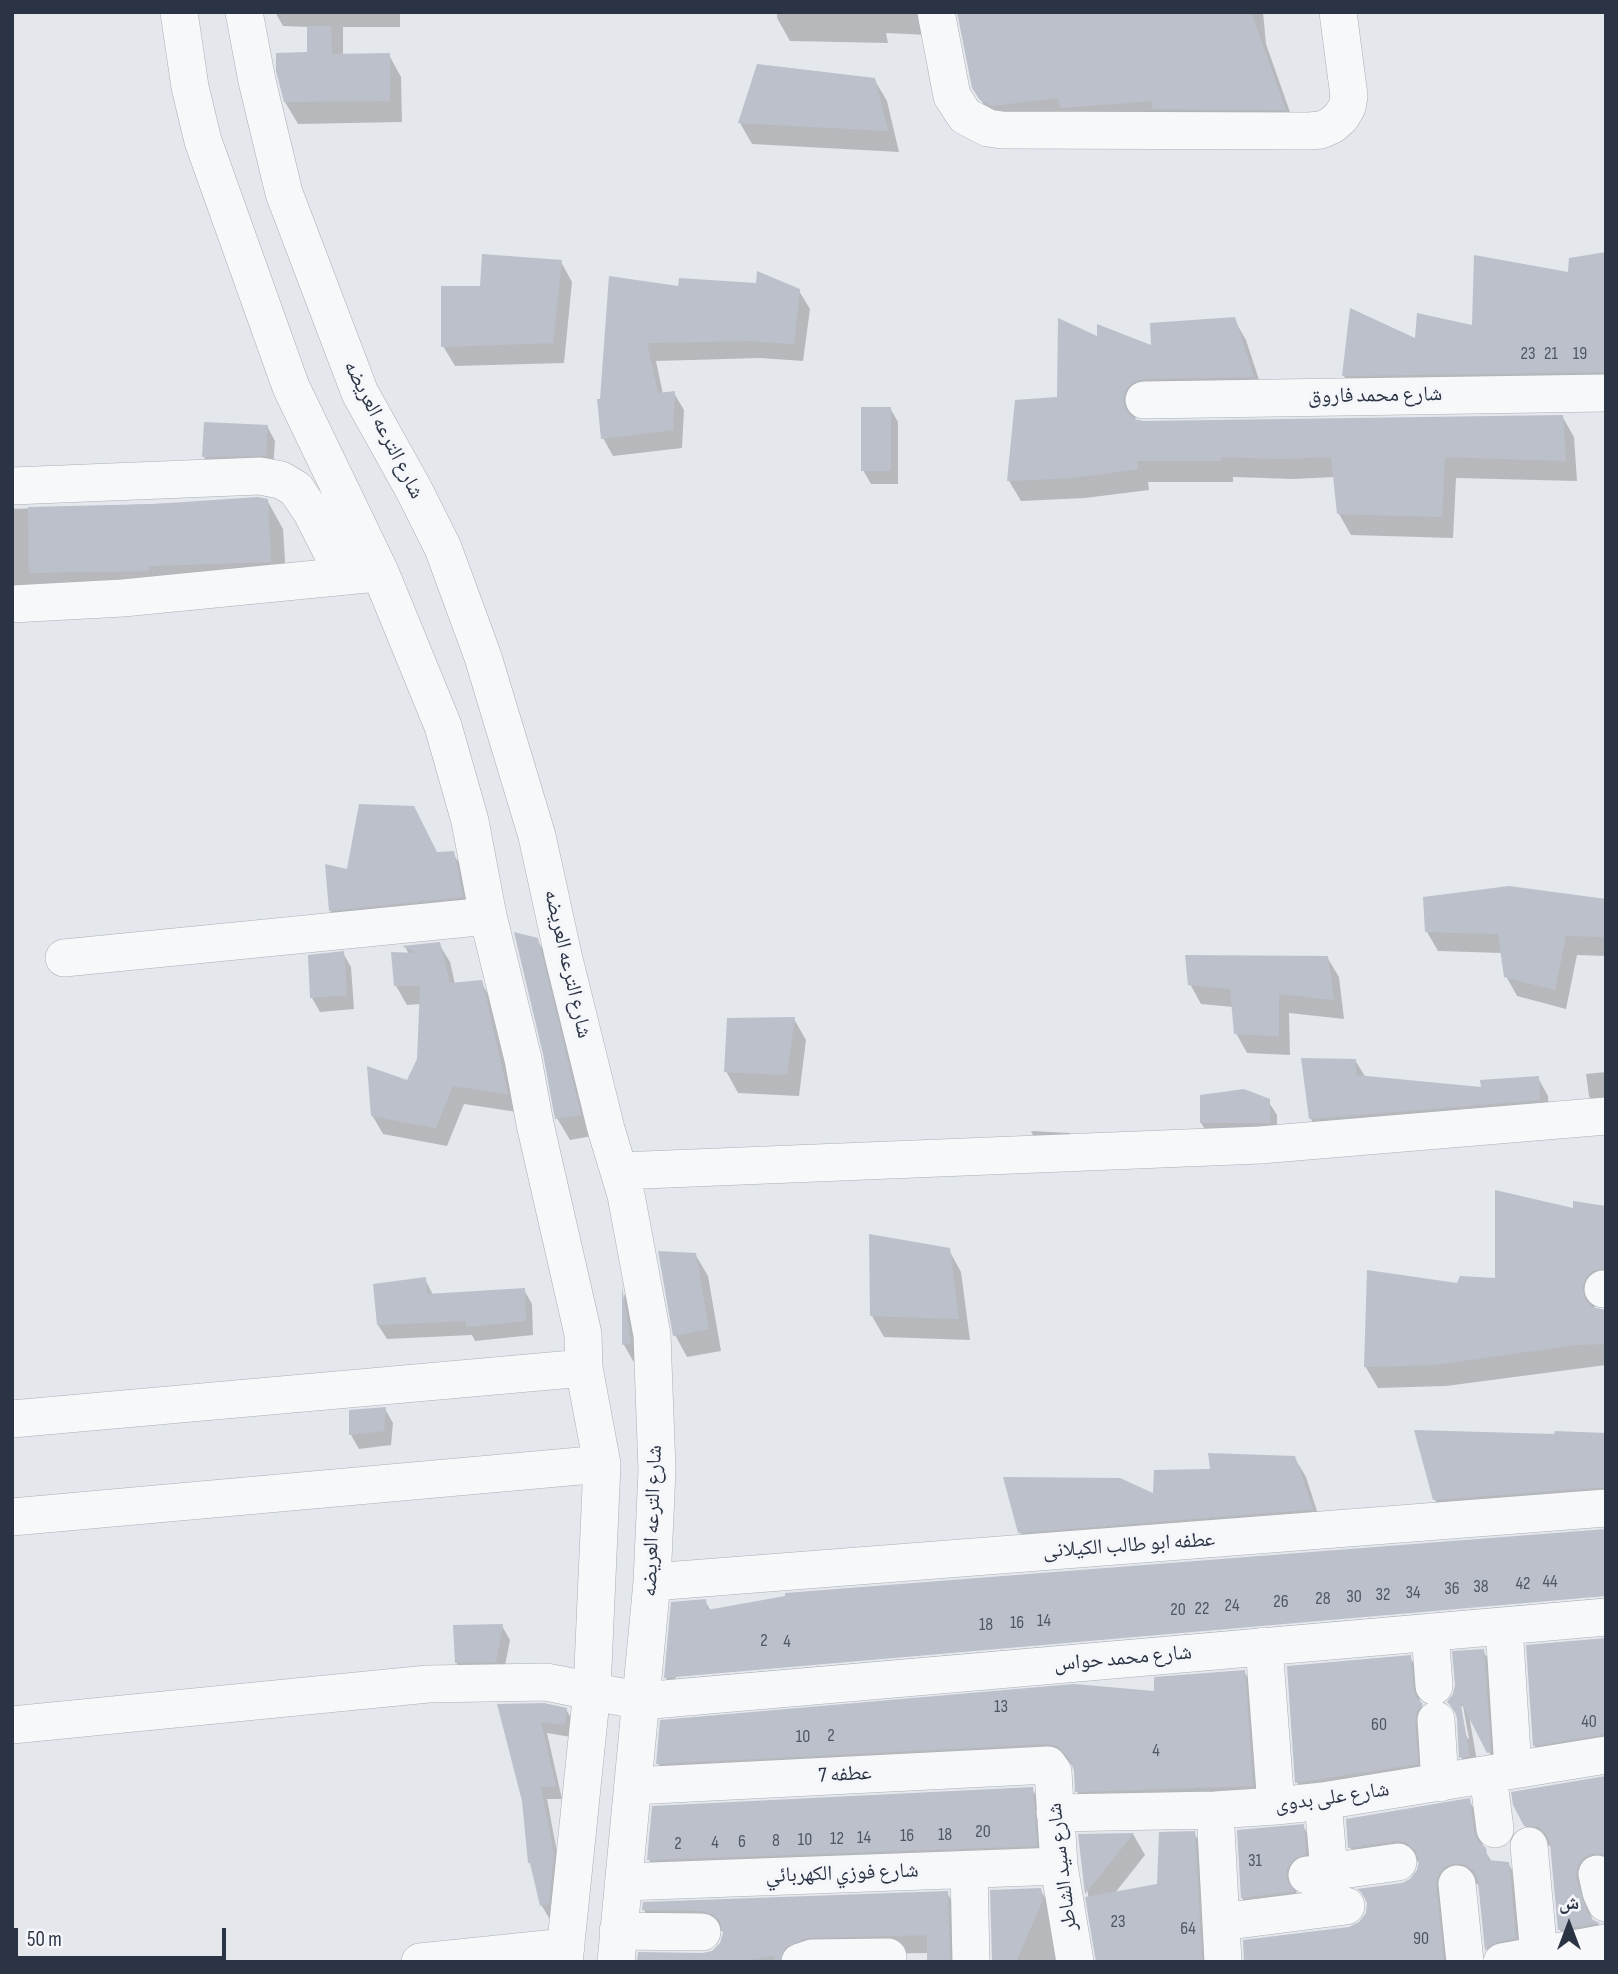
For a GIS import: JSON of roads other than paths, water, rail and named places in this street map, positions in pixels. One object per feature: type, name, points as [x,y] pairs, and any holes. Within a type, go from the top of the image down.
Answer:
[{"type":"street","points":[[179,12],[190,87],[203,141],[292,387],[362,574],[443,726],[470,821],[488,916],[523,1059],[535,1124],[583,1334],[584,1368],[602,1464],[592,1690],[565,1954],[420,1962]]},
{"type":"street","name":"شارع الترعه العريضه","points":[[244,12],[284,193],[360,393],[443,548],[483,657],[537,836],[570,981],[630,1219],[652,1335],[657,1470],[653,1582],[617,1947]]},
{"type":"street","points":[[936,12],[952,96],[965,116],[976,124],[1002,130],[1226,131],[1321,130],[1341,117],[1349,96],[1338,12]]},
{"type":"street","name":"شارع محمد فاروق","points":[[1144,400],[1606,393]]},
{"type":"street","points":[[12,486],[260,476],[281,480],[296,489],[362,574]]},
{"type":"street","points":[[12,604],[124,598],[362,574]]},
{"type":"street","points":[[64,958],[488,916]]},
{"type":"street","points":[[619,1171],[1260,1145],[1606,1116]]},
{"type":"street","points":[[12,1419],[584,1368]]},
{"type":"street","points":[[12,1517],[602,1464]]},
{"type":"street","name":"عطفه ابو طالب الكيلانى","points":[[653,1582],[1606,1508]]},
{"type":"street","name":"شارع محمد حواس","points":[[12,1725],[428,1684],[546,1682],[641,1701],[1606,1617]]},
{"type":"street","points":[[1495,1829],[1501,1772],[1504,1626]]},
{"type":"street","points":[[1430,1632],[1440,1783]]},
{"type":"street","points":[[1264,1646],[1276,1806]]},
{"type":"street","name":"شارع على بدوى","points":[[1055,1813],[1276,1806],[1440,1783],[1606,1755]]},
{"type":"street","name":"عطفه 7","points":[[633,1786],[1045,1764],[1054,1772]]},
{"type":"street","name":"شارع سيد الشاطر","points":[[1054,1772],[1059,1866],[1075,1962]]},
{"type":"street","points":[[1323,1801],[1318,1873],[1398,1862]]},
{"type":"street","points":[[1215,1810],[1223,1962]]},
{"type":"street","points":[[1529,1846],[1539,1955]]},
{"type":"street","name":"شارع فوزي الكهربائي","points":[[624,1882],[1059,1866]]},
{"type":"street","points":[[969,1870],[971,1962]]},
{"type":"street","points":[[1457,1884],[1465,1962]]},
{"type":"street","points":[[1221,1922],[1346,1906]]},
{"type":"street","points":[[617,1947],[702,1932]]},
{"type":"street","points":[[1502,1962],[1539,1955],[1603,1949]]},
{"type":"street","points":[[800,1962],[804,1959],[888,1957]]}]
